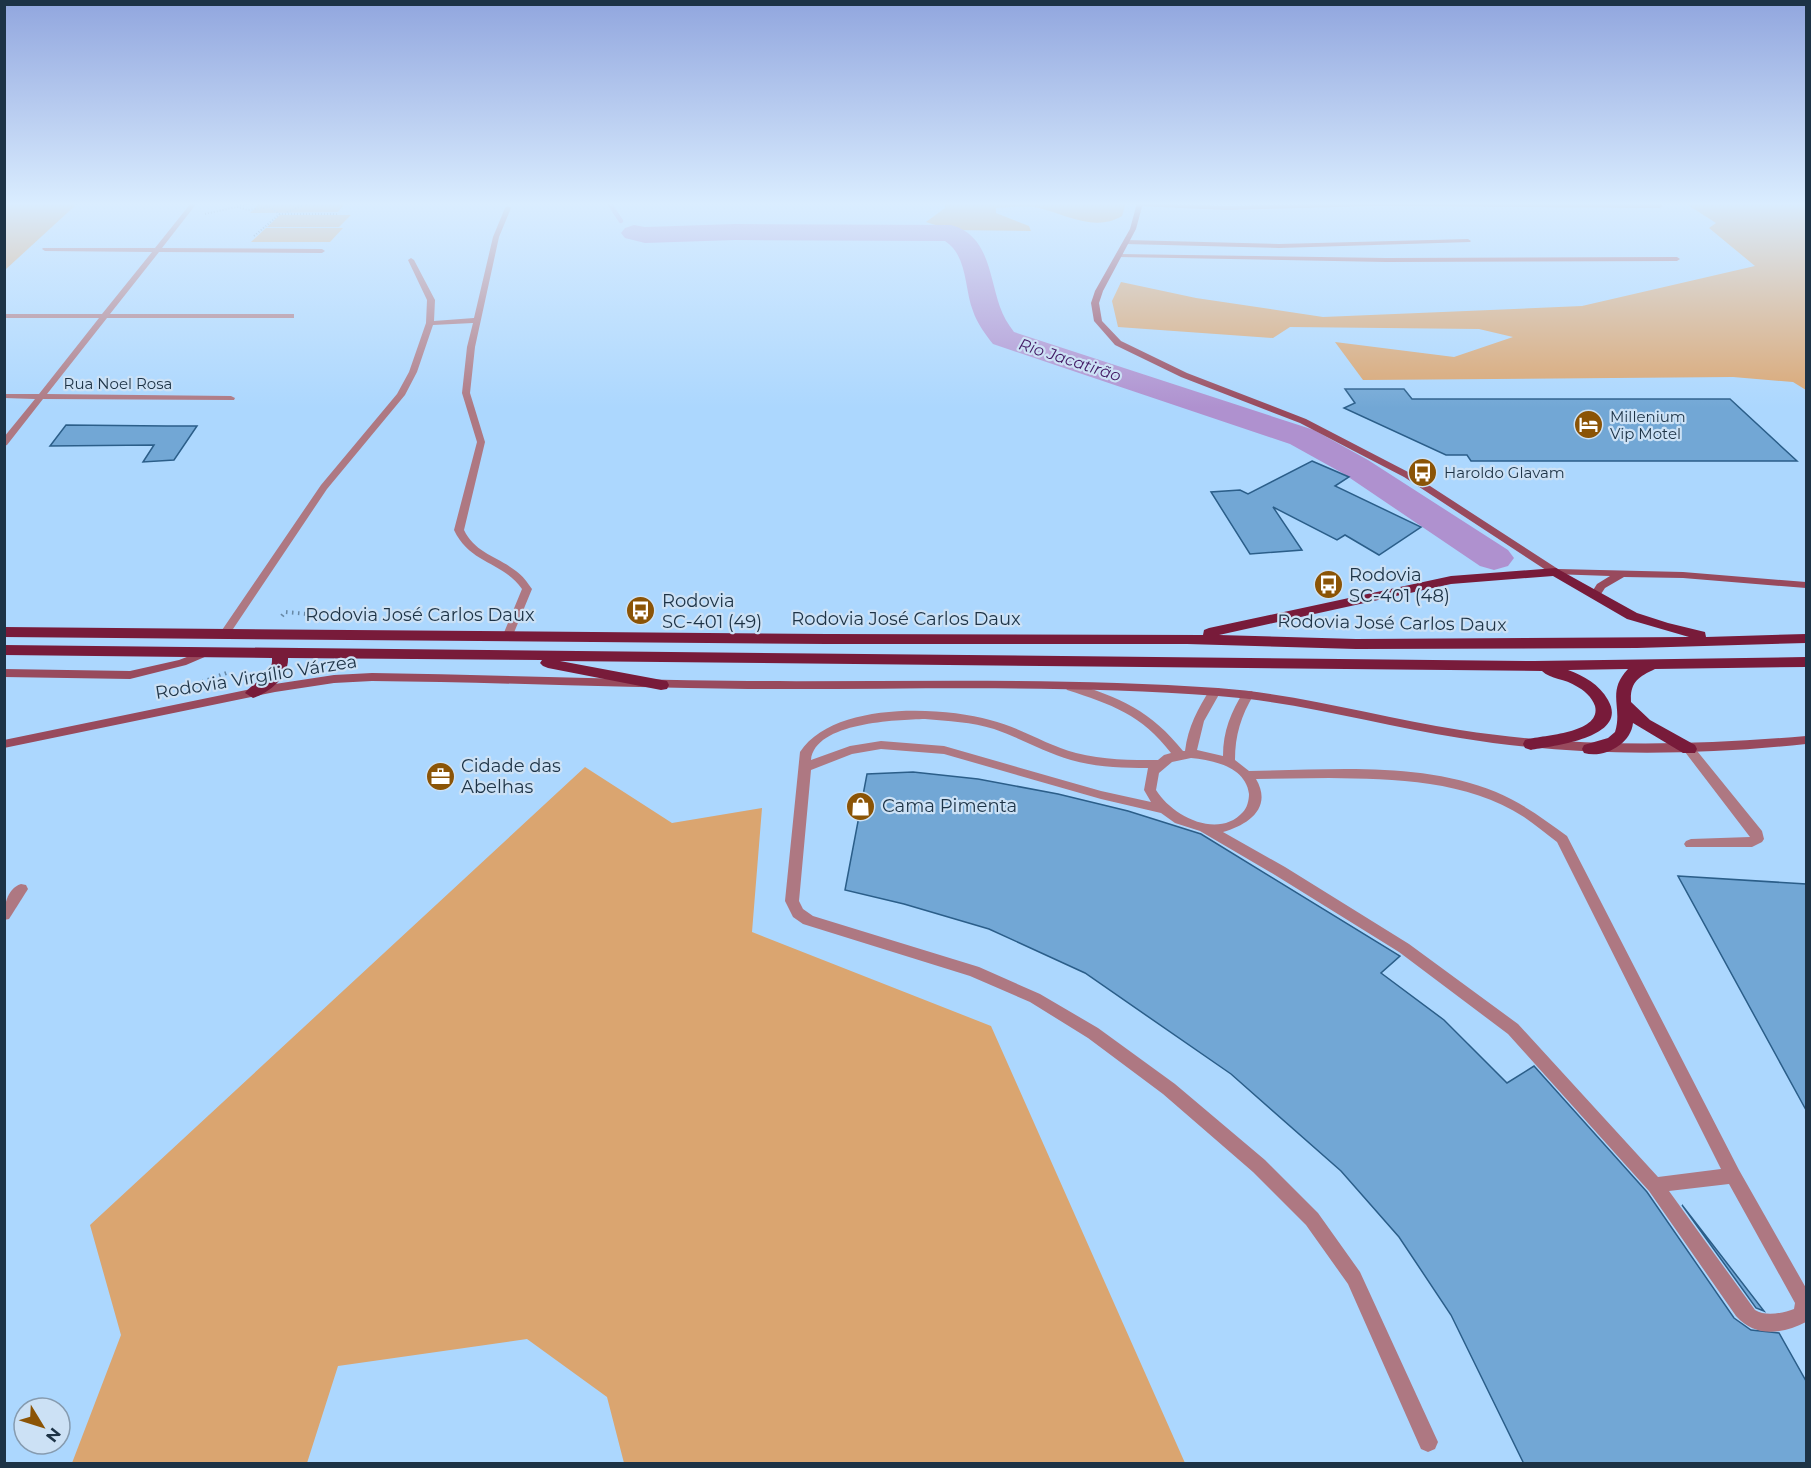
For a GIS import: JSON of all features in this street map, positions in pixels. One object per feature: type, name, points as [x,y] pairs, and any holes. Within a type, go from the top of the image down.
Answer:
[{"type":"highway","points":[[1186,639],[1451,580],[1556,572],[1632,616],[1664,627],[1724,641]]},
{"type":"highway","name":"Rodovia José Carlos Daux","points":[[4,632],[827,639],[1186,639],[1380,644],[1806,639]]},
{"type":"highway","points":[[4,650],[1534,666],[1806,662]]},
{"type":"highway","points":[[253,693],[265,685],[280,669],[282,662],[279,653]]},
{"type":"highway","points":[[512,655],[661,684]]},
{"type":"highway","points":[[1590,749],[1619,739],[1624,731],[1626,719],[1622,701],[1623,689],[1632,675],[1650,665]]},
{"type":"highway","points":[[1531,744],[1573,737],[1592,729],[1601,720],[1605,709],[1603,701],[1579,680],[1534,666]]},
{"type":"highway","points":[[1622,701],[1634,717],[1689,750]]},
{"type":"main road","points":[[1111,272],[1095,303],[1098,321],[1118,343],[1158,364],[1303,421],[1407,476],[1556,572],[1715,576],[1806,585]]},
{"type":"main road","points":[[1594,595],[1601,585],[1625,572]]},
{"type":"main road","points":[[4,673],[130,675],[182,663],[210,651]]},
{"type":"main road","name":"Rodovia Virgílio Várzea","points":[[4,744],[253,693],[334,679],[372,676],[661,684],[1071,687],[1215,691],[1248,694],[1433,729],[1531,744],[1590,749],[1689,750],[1806,740]]},
{"type":"street","points":[[4,443],[140,272]]},
{"type":"street","points":[[225,633],[324,487],[401,395],[413,372],[429,323],[431,300],[417,272]]},
{"type":"street","points":[[488,272],[471,347],[466,393],[481,442],[459,530],[463,542],[477,553],[513,571],[527,589],[508,635]]},
{"type":"street","points":[[4,316],[291,316]]},
{"type":"street","points":[[429,323],[477,320]]},
{"type":"street","name":"Rua Noel Rosa","points":[[4,396],[231,398]]},
{"type":"street","points":[[1071,687],[1122,703],[1149,720],[1185,754]]},
{"type":"street","points":[[1185,754],[1198,719],[1215,691]]},
{"type":"street","points":[[1229,762],[1228,736],[1231,724],[1248,694]]},
{"type":"street","points":[[1203,827],[1228,825],[1247,816],[1255,800],[1255,791],[1245,774],[1229,762],[1217,757],[1185,754],[1159,764],[1108,764],[1072,756],[987,723],[931,715],[872,720],[833,730],[818,739],[806,752],[792,902],[798,913],[808,920],[974,971],[1035,998],[1093,1033],[1169,1089],[1259,1166],[1312,1220],[1354,1278],[1428,1442]]},
{"type":"street","points":[[805,767],[850,750],[881,745],[944,750],[1049,778],[1101,795],[1161,809],[1180,820],[1203,827],[1280,871],[1404,948],[1513,1029],[1655,1185],[1742,1310],[1753,1321],[1764,1324],[1800,1317],[1804,1312],[1804,1301],[1733,1176],[1562,839],[1541,819],[1509,801],[1454,783],[1417,776],[1245,774]]},
{"type":"street","points":[[1689,750],[1757,834],[1757,839],[1752,842],[1691,844]]},
{"type":"street","points":[[1159,764],[1153,771],[1149,790],[1161,809]]},
{"type":"street","points":[[4,915],[21,889]]},
{"type":"street","points":[[1655,1185],[1733,1176]]},
{"type":"path","points":[[184,688],[234,670]]},
{"type":"shaded area","points":[[1731,272],[1806,272],[1806,390],[1793,382],[1733,377],[1363,380],[1335,342],[1454,357],[1513,337],[1479,329],[1290,327],[1273,338],[1118,327],[1112,301],[1121,282],[1196,298],[1323,317],[1582,306]]},
{"type":"shaded area","points":[[585,767],[672,823],[762,808],[752,932],[991,1026],[1185,1463],[624,1463],[607,1397],[527,1339],[338,1366],[307,1463],[72,1463],[121,1335],[90,1225]]},
{"type":"building","points":[[1345,389],[1404,389],[1412,399],[1730,399],[1797,461],[1471,461],[1467,455],[1446,455],[1344,408],[1355,403]]},
{"type":"building","points":[[66,425],[197,426],[174,460],[143,462],[154,445],[50,446]]},
{"type":"building","points":[[1312,461],[1349,477],[1335,486],[1421,527],[1379,555],[1345,535],[1337,540],[1273,507],[1302,550],[1250,554],[1211,492],[1240,490],[1248,494]]},
{"type":"building","points":[[913,772],[978,779],[1058,794],[1128,811],[1201,834],[1400,956],[1381,973],[1444,1020],[1507,1083],[1534,1066],[1647,1192],[1734,1318],[1751,1330],[1779,1333],[1806,1381],[1806,1464],[1524,1464],[1451,1315],[1399,1237],[1341,1171],[1231,1074],[1085,973],[989,929],[904,904],[845,890],[867,774]]},
{"type":"building","points":[[1678,876],[1806,884],[1806,1110]]},
{"type":"building","points":[[1682,1205],[1764,1311],[1756,1308]]},
{"type":"waterway","name":"Rio Jacatirão","points":[[977,272],[986,309],[1003,338],[1302,437],[1356,467],[1494,558]]},
{"type":"place","name":"Millenium Vip Motel","points":[[1589,425]]},
{"type":"place","name":"Haroldo Glavam","points":[[1423,472]]},
{"type":"place","name":"Rodovia SC-401 (48)","points":[[1328,585]]},
{"type":"place","name":"Rodovia SC-401 (49)","points":[[641,611]]},
{"type":"place","name":"Cidade das Abelhas","points":[[440,776]]},
{"type":"place","name":"Cama Pimenta","points":[[861,806]]}]
